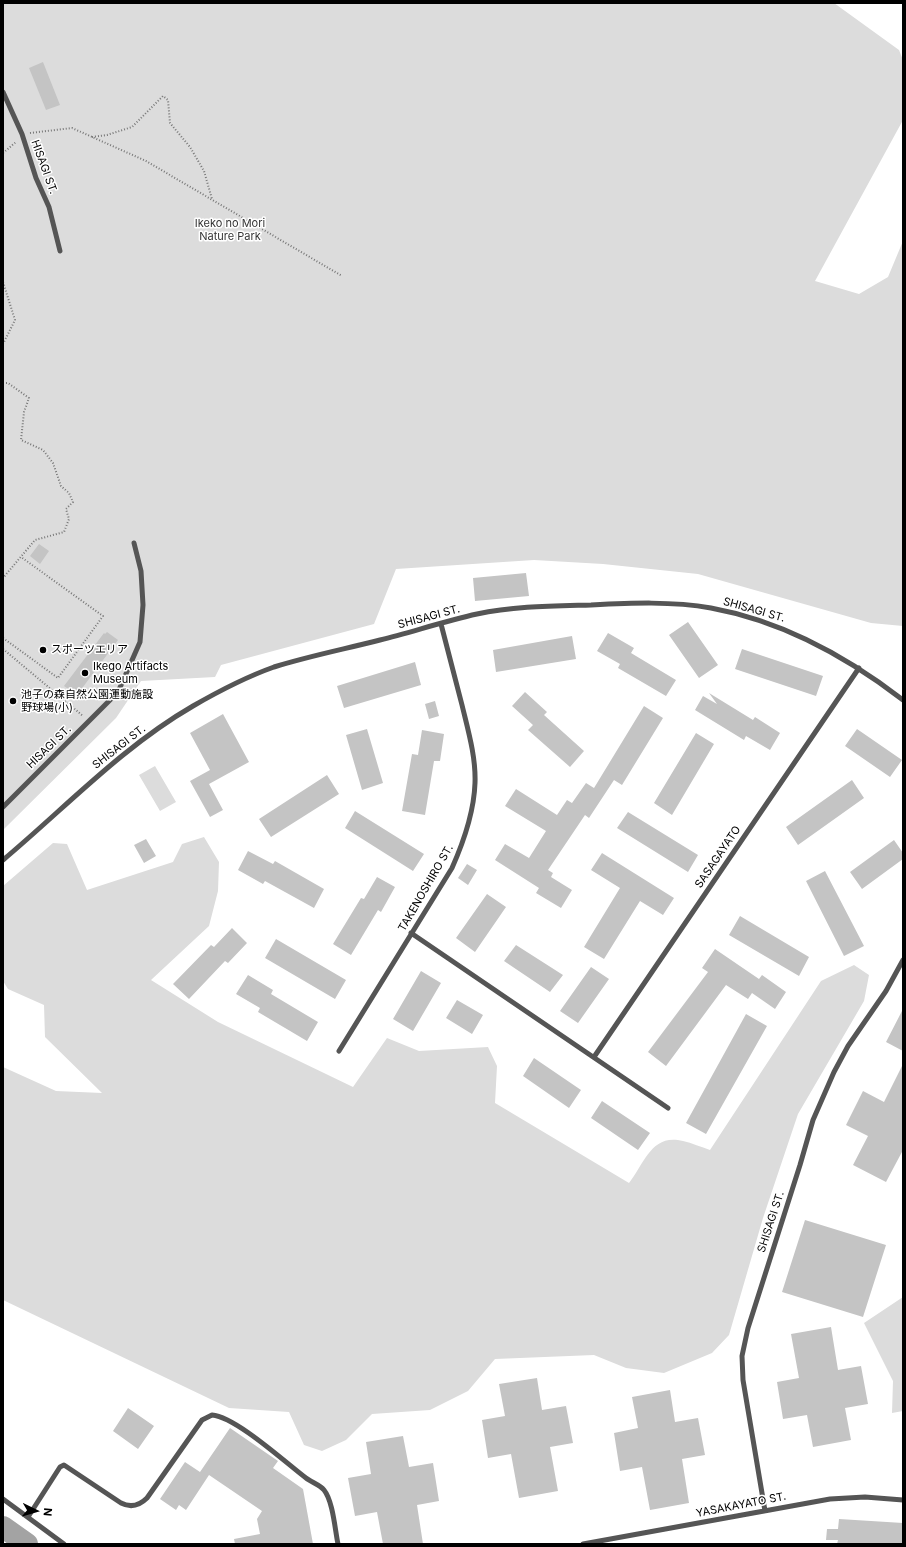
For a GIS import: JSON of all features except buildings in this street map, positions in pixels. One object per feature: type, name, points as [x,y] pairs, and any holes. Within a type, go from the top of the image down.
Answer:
[{"type":"lane","name":"HISAGI ST.","points":[[3,92],[22,134],[36,178],[49,207],[60,251]]},
{"type":"lane","name":"HISAGI ST.","points":[[3,807],[118,692],[140,642],[143,605],[141,572],[134,543]]},
{"type":"lane","name":"SHISAGI ST.","points":[[3,860],[66,803],[126,754],[164,725],[231,685],[271,668],[305,658],[477,614],[520,608],[628,604],[672,604],[702,607],[750,617],[818,644],[859,668],[903,700]]},
{"type":"lane","name":"TAKENOSHIRO ST.","points":[[339,1052],[452,868],[462,845],[472,812],[475,783],[473,757],[468,730],[441,624]]},
{"type":"lane","name":"SASAGAYATO","points":[[594,1057],[859,668]]},
{"type":"lane","points":[[411,933],[668,1108]]},
{"type":"lane","name":"SHISAGI ST.","points":[[765,1511],[744,1388],[742,1356],[748,1328],[813,1120],[834,1072],[848,1046],[886,991],[903,960]]},
{"type":"lane","points":[[28,1517],[60,1467],[64,1465],[121,1503],[126,1505],[141,1504],[147,1498],[202,1420],[212,1415],[224,1418],[286,1460],[307,1479],[324,1490],[332,1512],[338,1544]]},
{"type":"lane","name":"YASAKAYATO ST.","points":[[583,1544],[611,1542],[830,1499],[865,1497],[903,1500]]},
{"type":"lane","points":[[3,1499],[64,1544]]},
{"type":"path","points":[[92,137],[107,135],[132,126],[163,96],[168,100],[170,123],[190,147],[204,171],[213,200]]},
{"type":"path","points":[[3,153],[13,146],[22,134],[72,128],[146,161],[342,276]]},
{"type":"path","points":[[3,282],[15,320],[3,344]]},
{"type":"path","points":[[3,384],[8,383],[29,398],[24,412],[20,440],[43,450],[53,463],[61,486],[69,493],[73,502],[66,509],[69,519],[64,532],[35,540],[3,578]]},
{"type":"path","points":[[3,638],[58,678],[103,616],[21,557]]},
{"type":"path","points":[[3,649],[89,721]]},
{"type":"green space","name":"Ikeko no Mori Nature Park","points":[[3,3],[834,3],[899,50],[903,60],[903,120],[815,281],[859,294],[888,277],[903,241],[903,626],[871,623],[698,574],[603,564],[534,560],[396,569],[374,624],[221,665],[215,677],[141,681],[116,718],[3,830]]},
{"type":"green space","points":[[155,766],[176,802],[160,811],[139,775]]},
{"type":"green space","points":[[204,837],[219,862],[218,891],[209,926],[151,980],[218,1022],[353,1087],[387,1038],[419,1051],[488,1047],[497,1066],[495,1103],[629,1183],[650,1151],[664,1141],[683,1141],[710,1150],[821,981],[854,965],[869,975],[864,1001],[798,1114],[763,1218],[729,1335],[712,1353],[664,1373],[626,1368],[594,1355],[495,1359],[468,1391],[430,1410],[372,1414],[346,1440],[322,1451],[304,1445],[289,1412],[229,1408],[3,1300],[3,1067],[56,1091],[102,1093],[45,1037],[44,1005],[8,989],[3,981],[3,886],[53,843],[67,844],[87,890],[173,862],[182,844]]},
{"type":"green space","points":[[903,1297],[903,1411],[892,1413],[893,1381],[864,1323]]},
{"type":"waterway","points":[[3,1527],[27,1544]]},
{"type":"place","name":"スポーツエリア","points":[[43,650]]},
{"type":"place","name":"Ikego Artifacts Museum","points":[[85,673]]},
{"type":"place","name":"池子の森自然公園運動施設 野球場(小)","points":[[13,701]]}]
